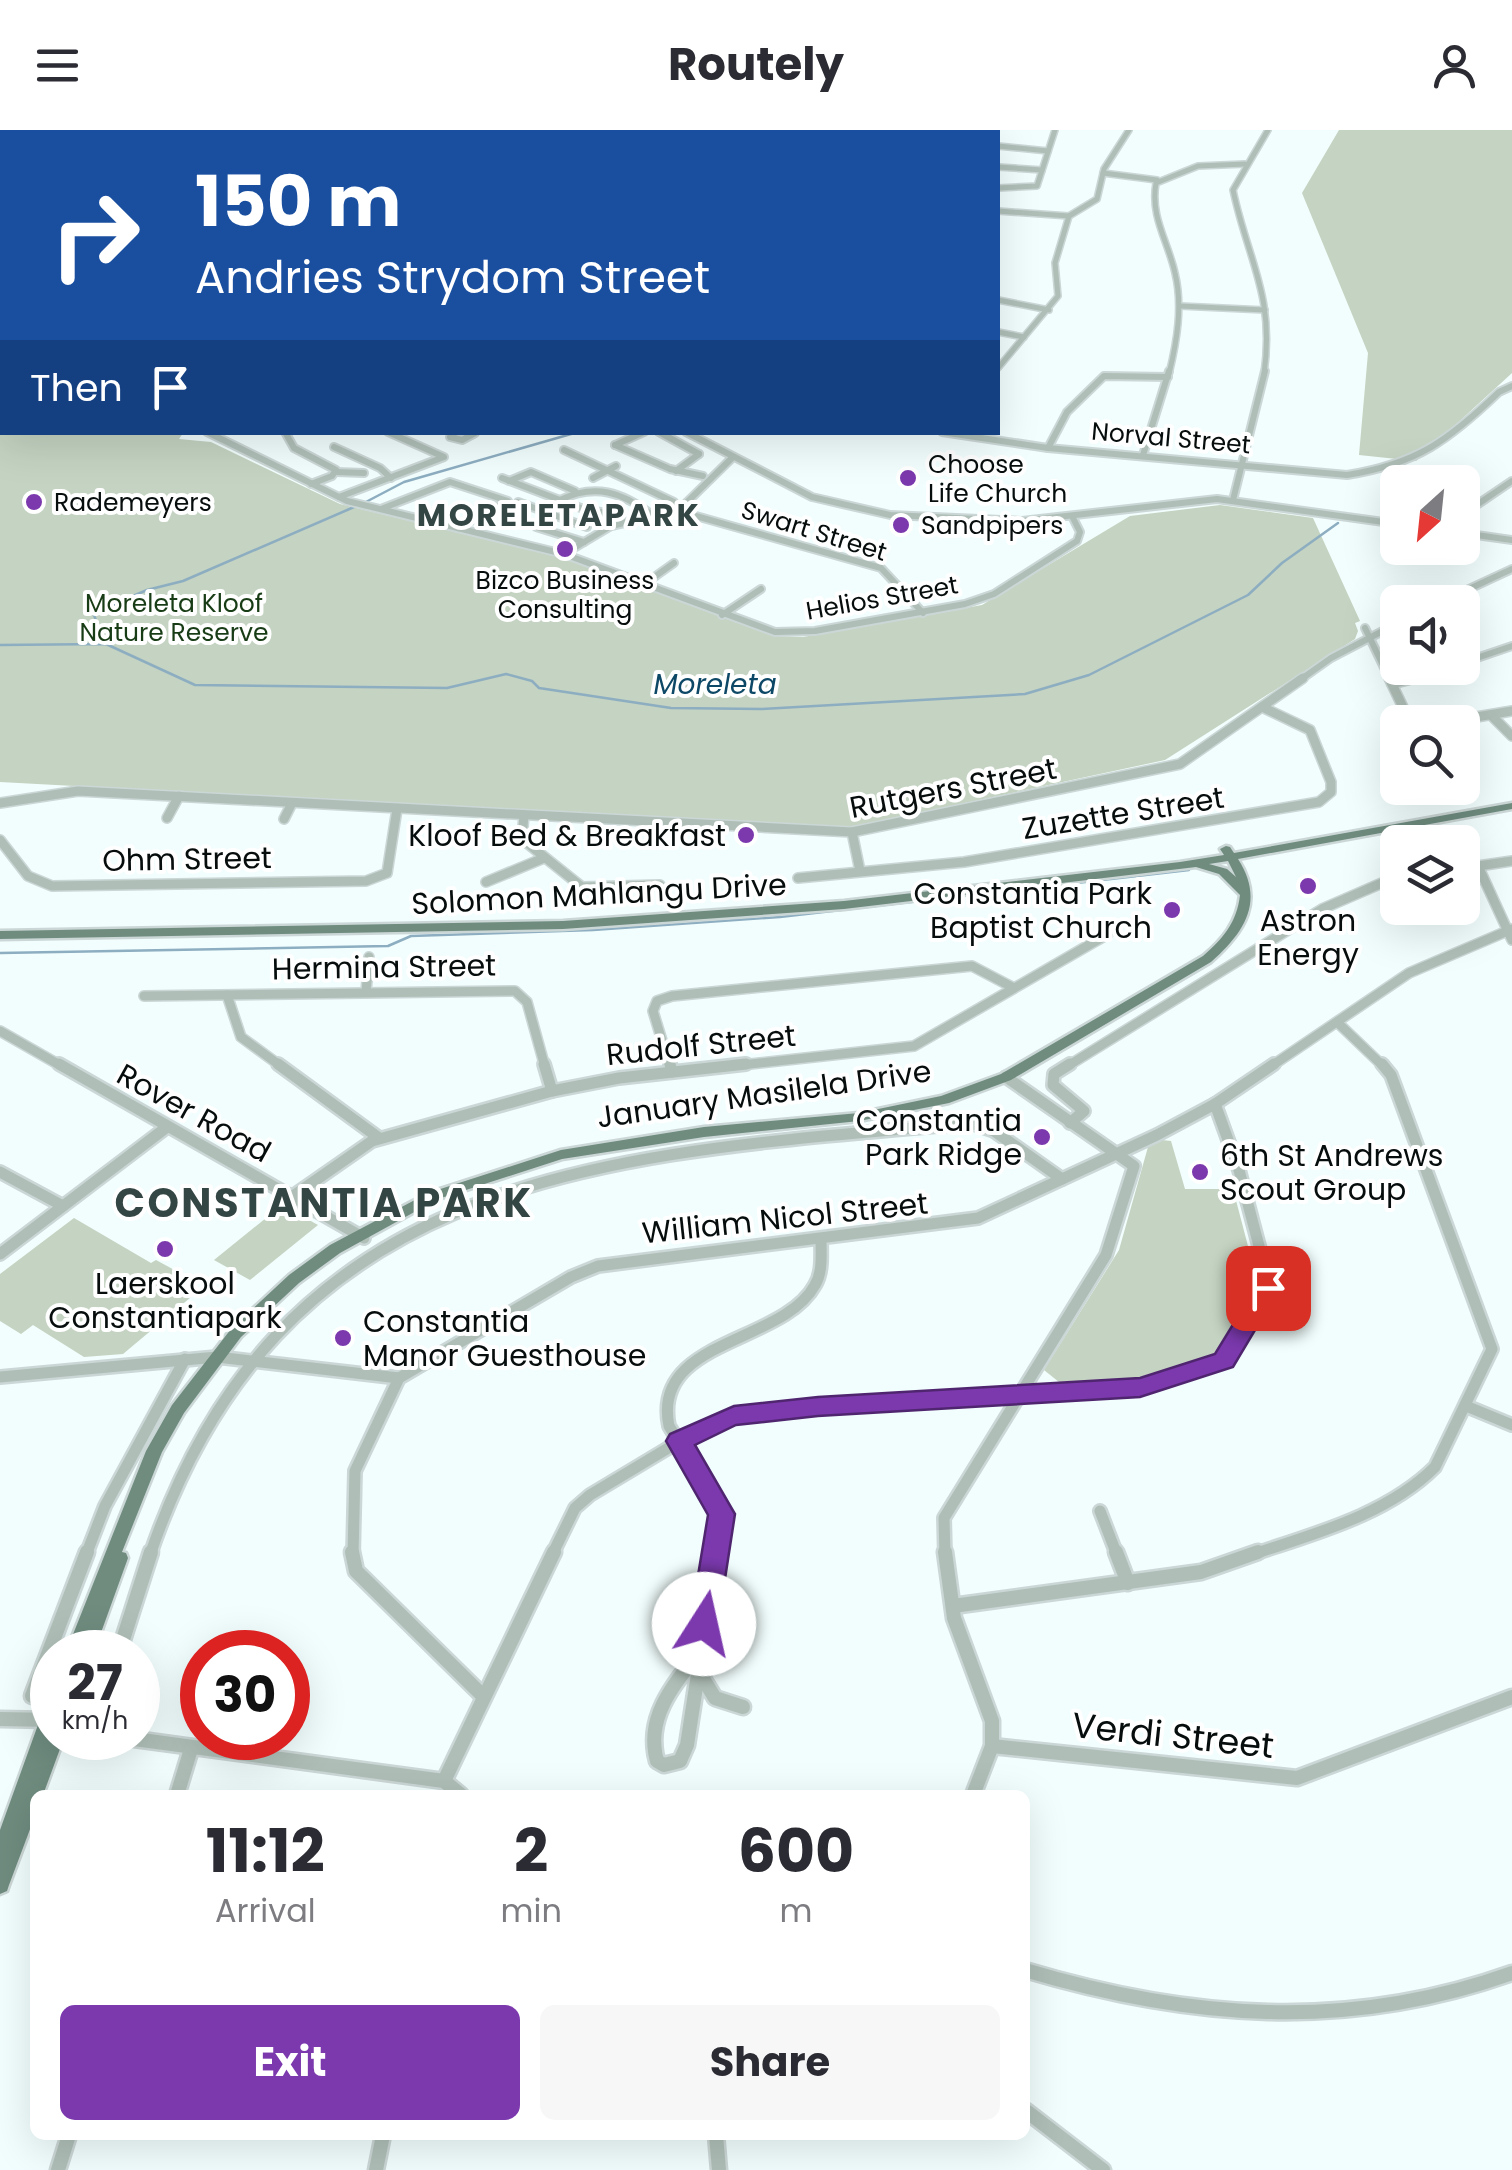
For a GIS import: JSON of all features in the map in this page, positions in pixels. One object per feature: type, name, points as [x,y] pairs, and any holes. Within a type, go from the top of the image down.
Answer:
[{"type":"main road","name":"Solomon Mahlangu Drive","points":[[0,937],[563,925],[826,906],[1180,866],[1232,852],[1512,798]]},
{"type":"main road","name":"Solomon Mahlangu Drive","points":[[1003,887],[1512,806]]},
{"type":"main road","points":[[1232,852],[1246,899]]},
{"type":"main road","name":"January Masilela Drive","points":[[83,1630],[154,1451],[178,1408],[220,1357],[298,1283],[362,1236],[474,1184],[592,1147],[903,1111],[1006,1077],[1238,938],[1251,915],[1250,883],[1232,852]]},
{"type":"main road","points":[[1180,866],[1223,871],[1236,882],[1246,899]]},
{"type":"main road","name":"January Masilela Drive","points":[[1210,957],[1240,926],[1246,899]]},
{"type":"main road","name":"January Masilela Drive","points":[[94,1630],[154,1466],[220,1357]]},
{"type":"main road","points":[[0,1856],[37,1760]]},
{"type":"main road","points":[[30,1790],[40,1760]]},
{"type":"main road","points":[[0,1885],[30,1791]]},
{"type":"street","points":[[1000,188],[1036,188],[1055,130]]},
{"type":"street","points":[[1000,212],[1068,216],[1095,201],[1104,173],[1128,130]]},
{"type":"street","points":[[1233,500],[1266,375],[1270,341],[1261,277],[1233,190],[1268,130]]},
{"type":"street","points":[[1000,146],[1048,151]]},
{"type":"street","points":[[1104,173],[1158,180],[1212,164],[1245,164]]},
{"type":"street","points":[[1000,166],[1042,170]]},
{"type":"street","points":[[1143,455],[1168,378],[1180,306],[1176,272],[1153,207],[1158,180]]},
{"type":"street","points":[[1000,363],[1049,310],[1060,292],[1055,263],[1068,216]]},
{"type":"street","points":[[1000,300],[1049,310]]},
{"type":"street","points":[[1180,306],[1265,310]]},
{"type":"street","points":[[1000,332],[1024,337]]},
{"type":"street","points":[[1048,448],[1067,412],[1104,376],[1168,378]]},
{"type":"street","name":"Norval Street","points":[[962,435],[1048,448],[1342,476],[1396,468],[1442,444],[1498,392],[1512,386]]},
{"type":"street","name":"Helios Street","points":[[212,435],[338,497],[564,554],[763,630],[796,633],[923,613],[994,594],[1072,545],[1080,532],[1072,516]]},
{"type":"street","points":[[286,435],[294,448],[336,472]]},
{"type":"street","points":[[338,497],[444,456],[395,435]]},
{"type":"street","points":[[452,435],[450,437],[462,440],[471,435]]},
{"type":"street","points":[[483,435],[492,437]]},
{"type":"street","points":[[638,435],[615,446],[676,471],[703,476]]},
{"type":"street","points":[[664,435],[699,454],[676,471]]},
{"type":"street","points":[[691,435],[812,497],[850,508],[908,517],[979,522],[1072,516],[1185,500],[1233,500],[1380,521]]},
{"type":"street","points":[[334,447],[380,468],[391,478]]},
{"type":"street","name":"Swart Street","points":[[564,450],[676,506],[881,568],[923,613]]},
{"type":"street","points":[[564,554],[616,525],[676,506],[732,458]]},
{"type":"street","points":[[593,478],[616,466]]},
{"type":"street","points":[[311,484],[336,472],[364,473]]},
{"type":"street","points":[[576,491],[531,472],[506,479],[589,511],[616,514],[622,519]]},
{"type":"street","points":[[380,510],[450,482],[508,502],[458,528]]},
{"type":"street","points":[[1480,503],[1511,482]]},
{"type":"street","points":[[560,500],[597,486],[652,514]]},
{"type":"street","points":[[812,497],[844,496],[842,501],[850,508]]},
{"type":"street","points":[[518,502],[587,528]]},
{"type":"street","points":[[552,515],[535,526],[584,542]]},
{"type":"street","points":[[1480,536],[1512,540]]},
{"type":"street","points":[[644,585],[674,562]]},
{"type":"street","points":[[1478,585],[1512,569]]},
{"type":"street","points":[[722,615],[761,589]]},
{"type":"street","name":"Rutgers Street","points":[[0,803],[63,791],[852,832],[1172,767],[1188,760],[1366,633],[1380,629]]},
{"type":"street","points":[[1366,633],[1380,660]]},
{"type":"street","points":[[1480,657],[1512,646]]},
{"type":"street","name":"Zuzette Street","points":[[798,878],[964,862],[1288,809],[1324,799],[1332,787],[1310,730],[1262,707]]},
{"type":"street","points":[[1480,718],[1512,711]]},
{"type":"street","points":[[1492,716],[1512,736]]},
{"type":"street","points":[[168,818],[178,796]]},
{"type":"street","points":[[284,818],[292,803]]},
{"type":"street","name":"Ohm Street","points":[[0,840],[28,876],[52,886],[366,881],[382,877],[388,868],[397,808]]},
{"type":"street","points":[[524,815],[522,839],[582,887],[660,885]]},
{"type":"street","points":[[852,832],[860,871]]},
{"type":"street","points":[[486,882],[544,858]]},
{"type":"street","points":[[1480,866],[1512,862]]},
{"type":"street","points":[[1480,870],[1510,933]]},
{"type":"street","points":[[1070,1122],[1084,1111],[1053,1084],[1054,1074],[1322,909],[1380,884]]},
{"type":"street","name":"William Nicol Street","points":[[399,1378],[591,1268],[966,1222],[1120,1153],[1215,1104],[1409,973],[1510,933]]},
{"type":"street","name":"Rudolf Street","points":[[293,1196],[379,1138],[552,1091],[672,1072],[906,1048],[1108,934]]},
{"type":"street","points":[[366,992],[370,957]]},
{"type":"street","points":[[672,1072],[653,1011],[658,1001],[672,996],[972,966],[1014,988]]},
{"type":"street","name":"Hermina Street","points":[[144,996],[520,993],[527,1002],[552,1091]]},
{"type":"street","points":[[227,994],[241,1037],[379,1138]]},
{"type":"street","points":[[953,1606],[1186,1576],[1215,1568],[1342,1524],[1397,1496],[1435,1468],[1490,1357],[1490,1340],[1390,1075],[1373,1053],[1337,1022]]},
{"type":"street","name":"Rover Road","points":[[0,1031],[362,1236]]},
{"type":"street","points":[[975,1790],[992,1746],[988,1700],[957,1626],[944,1518],[1112,1242],[1134,1171],[1132,1162],[1120,1153],[1006,1077]]},
{"type":"street","points":[[444,1781],[575,1508],[679,1441],[734,1416],[840,1405],[1140,1388],[1213,1366],[1229,1354],[1265,1296],[1268,1280],[1239,1170],[1215,1104]]},
{"type":"street","points":[[125,1630],[168,1500],[223,1398],[330,1283],[383,1246],[486,1200],[624,1162],[971,1123],[994,1131],[1062,1179]]},
{"type":"street","points":[[0,1254],[168,1126]]},
{"type":"street","points":[[0,1172],[63,1206]]},
{"type":"street","points":[[699,1653],[662,1704],[653,1750],[657,1761],[664,1765],[677,1763],[684,1756],[722,1514],[668,1424],[666,1412],[676,1379],[695,1363],[809,1296],[820,1267],[820,1239]]},
{"type":"street","points":[[0,1377],[220,1357],[399,1378],[357,1464],[353,1560],[368,1585],[483,1696]]},
{"type":"street","points":[[57,1630],[104,1506],[185,1358]]},
{"type":"street","points":[[1466,1406],[1512,1425]]},
{"type":"street","points":[[1100,1512],[1128,1583]]},
{"type":"street","points":[[697,1670],[715,1698],[744,1706]]},
{"type":"street","name":"Verdi Street","points":[[992,1746],[1296,1778],[1512,1696]]},
{"type":"street","points":[[0,1720],[30,1721]]},
{"type":"street","points":[[179,1790],[188,1760]]},
{"type":"street","points":[[273,1760],[444,1781],[455,1790]]},
{"type":"street","points":[[1030,1971],[1148,2005],[1255,2016],[1385,2003],[1464,1988],[1512,1973]]},
{"type":"street","points":[[1030,2114],[1103,2170]]},
{"type":"street","points":[[58,2170],[68,2140]]},
{"type":"street","points":[[376,2170],[382,2140]]},
{"type":"street","points":[[716,2140],[719,2170]]},
{"type":"green space","points":[[1339,130],[1512,130],[1512,373],[1416,461],[1359,455],[1368,353],[1302,193]]},
{"type":"green space","name":"Moreleta Kloof Nature Reserve","points":[[0,435],[182,435],[179,439],[211,442],[340,504],[563,558],[773,636],[803,637],[982,605],[1130,516],[1220,505],[1313,518],[1360,621],[1355,623],[1355,639],[1165,760],[849,828],[0,782]]},
{"type":"green space","points":[[1162,1140],[1171,1141],[1185,1189],[1233,1189],[1259,1288],[1214,1358],[1136,1378],[1059,1382],[1044,1370],[1119,1250],[1148,1147]]},
{"type":"green space","points":[[282,1205],[318,1225],[250,1280],[214,1260]]},
{"type":"green space","points":[[74,1218],[151,1263],[156,1260],[191,1279],[185,1285],[197,1292],[123,1354],[84,1357],[33,1325],[21,1334],[0,1321],[0,1274]]},
{"type":"waterway","points":[[362,504],[404,482],[568,435]]},
{"type":"waterway","points":[[106,644],[93,613],[147,590],[183,581],[354,507]]},
{"type":"waterway","name":"Moreleta","points":[[106,644],[195,685],[447,688],[506,674],[532,681],[539,688],[671,708],[762,709],[1025,694],[1089,675],[1248,595],[1282,563],[1338,523]]},
{"type":"waterway","name":"Moreleta","points":[[0,645],[106,644]]},
{"type":"waterway","points":[[0,953],[388,946],[411,936],[593,930],[780,917],[1189,870]]},
{"type":"place","name":"Choose Life Church","points":[[908,478]]},
{"type":"place","name":"Rademeyers","points":[[34,502]]},
{"type":"place","name":"Sandpipers","points":[[901,525]]},
{"type":"place","name":"Bizco Business Consulting","points":[[565,549]]},
{"type":"place","name":"Kloof Bed & Breakfast","points":[[746,835]]},
{"type":"place","name":"Astron Energy","points":[[1308,886]]},
{"type":"place","name":"Constantia Park Baptist Church","points":[[1172,910]]},
{"type":"place","name":"Constantia Park Ridge","points":[[1042,1137]]},
{"type":"place","name":"6th St Andrews Scout Group","points":[[1200,1172]]},
{"type":"place","name":"Laerskool Constantiapark","points":[[165,1249]]},
{"type":"place","name":"Constantia Manor Guesthouse","points":[[343,1338]]},
{"type":"district","name":"MORELETAPARK","points":[[559,514]]},
{"type":"district","name":"CONSTANTIA PARK","points":[[324,1203]]},
{"type":"route","points":[[704,1624],[722,1514],[679,1441],[700,1428],[734,1416],[818,1406],[1140,1388],[1224,1360],[1268,1288]]}]
